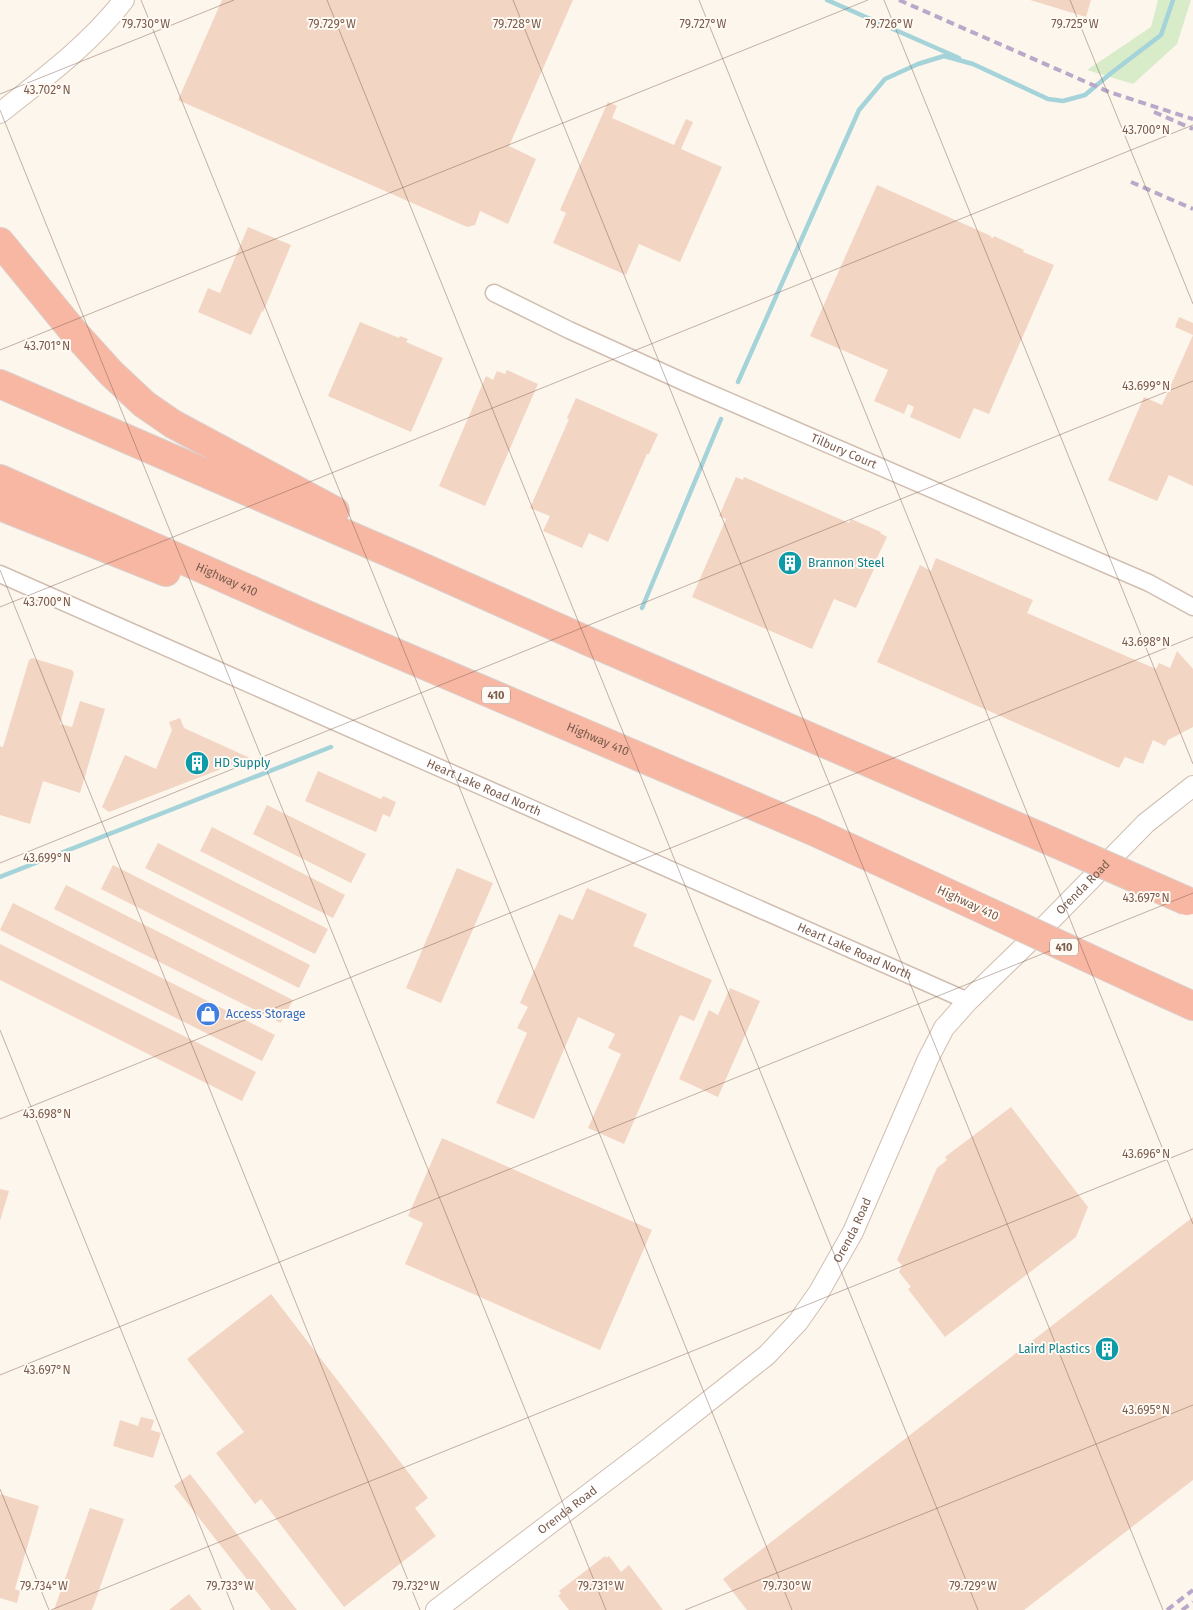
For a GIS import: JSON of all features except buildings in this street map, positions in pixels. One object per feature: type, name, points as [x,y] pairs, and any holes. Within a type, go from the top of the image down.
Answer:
[{"type":"highway","points":[[0,242],[73,331],[111,373],[144,404],[174,424],[337,513],[414,563]]},
{"type":"highway","points":[[0,384],[1190,902]]},
{"type":"highway","name":"Highway 410","points":[[0,479],[307,615],[813,831],[1193,1006]]},
{"type":"highway","points":[[0,506],[220,594],[307,615]]},
{"type":"street","points":[[0,113],[71,57],[124,0]]},
{"type":"street","name":"Tilbury Court","points":[[494,293],[569,330],[684,382],[1149,583],[1193,607]]},
{"type":"street","name":"Heart Lake Road North","points":[[0,574],[968,1001]]},
{"type":"street","name":"Orenda Road","points":[[436,1610],[648,1449],[767,1354],[798,1322],[820,1292],[854,1232],[928,1059],[944,1028],[968,1001],[1146,823],[1193,786]]},
{"type":"green space","points":[[1158,0],[1191,0],[1177,44],[1133,84],[1087,70],[1151,27]]},
{"type":"waterway","points":[[827,0],[959,58]]},
{"type":"waterway","points":[[738,382],[859,110],[885,79],[918,64],[944,56],[973,64],[1048,99],[1063,101],[1085,95],[1161,35],[1173,0]]},
{"type":"waterway","points":[[642,608],[721,419]]},
{"type":"waterway","points":[[0,877],[331,747]]},
{"type":"railway","points":[[899,0],[1109,92],[1193,119]]},
{"type":"railway","points":[[1154,112],[1193,129]]},
{"type":"railway","points":[[1131,182],[1193,209]]},
{"type":"railway","points":[[1167,1610],[1193,1590]]},
{"type":"railway","points":[[1182,1610],[1193,1602]]},
{"type":"place","name":"Brannon Steel","points":[[790,563]]},
{"type":"place","name":"HD Supply","points":[[197,763]]},
{"type":"place","name":"Access Storage","points":[[208,1014]]},
{"type":"place","name":"Laird Plastics","points":[[1107,1349]]}]
